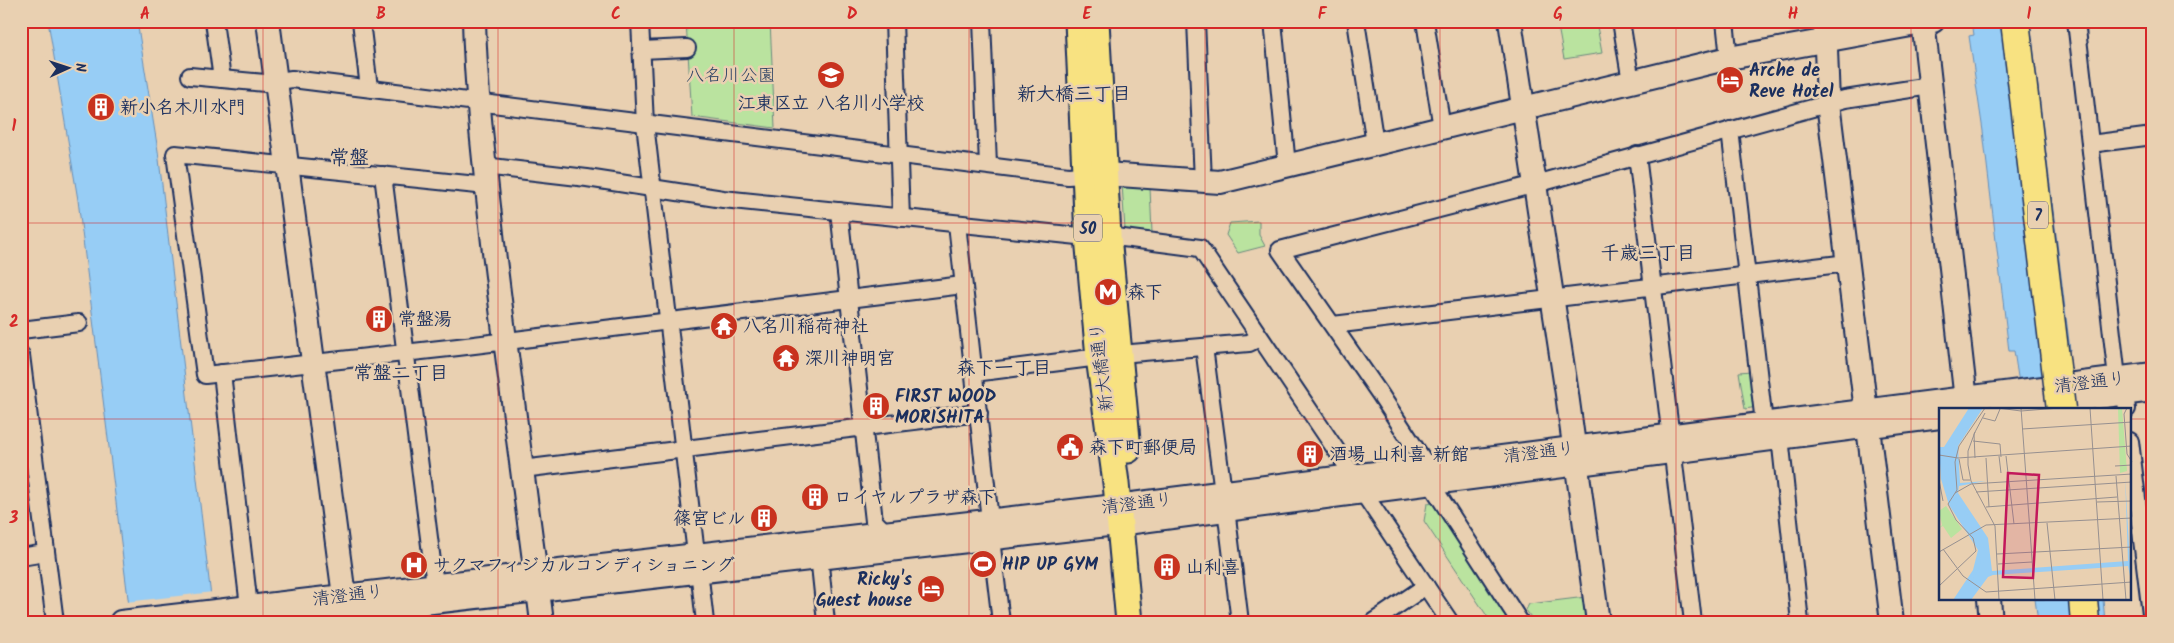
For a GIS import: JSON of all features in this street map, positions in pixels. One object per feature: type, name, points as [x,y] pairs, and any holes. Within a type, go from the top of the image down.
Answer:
[{"type":"highway","name":"7","points":[[1998,21],[2043,408]]},
{"type":"highway","name":"7","points":[[2015,21],[2061,408]]},
{"type":"highway","points":[[2065,600],[2068,622]]},
{"type":"highway","points":[[2083,600],[2085,622]]},
{"type":"main road","name":"新大橋通り","points":[[1078,21],[1094,174],[1109,356],[1126,514],[1145,622]]},
{"type":"main road","name":"新大橋通り","points":[[1094,174],[1096,21]]},
{"type":"main road","name":"新大橋通り","points":[[1126,514],[1129,622]]},
{"type":"street","points":[[214,21],[222,79]]},
{"type":"street","points":[[268,21],[344,596]]},
{"type":"street","points":[[361,21],[369,88]]},
{"type":"street","points":[[474,21],[478,102],[485,176],[542,622]]},
{"type":"street","points":[[640,21],[645,124],[652,190],[705,622]]},
{"type":"street","points":[[894,21],[901,218]]},
{"type":"street","points":[[982,21],[988,165]]},
{"type":"street","points":[[1196,21],[1203,180]]},
{"type":"street","points":[[1273,21],[1288,166]]},
{"type":"street","points":[[1356,21],[1376,144]]},
{"type":"street","points":[[1425,21],[1442,128]]},
{"type":"street","points":[[1510,21],[1553,298],[1598,622]]},
{"type":"street","points":[[1621,21],[1631,82]]},
{"type":"street","points":[[1725,21],[1729,58]]},
{"type":"street","points":[[2076,21],[2123,394]]},
{"type":"street","points":[[190,76],[265,83],[292,79],[1068,176],[1094,174],[1220,182],[1729,58],[1826,31],[1926,22],[1930,86],[1967,403]]},
{"type":"street","points":[[1826,31],[1828,103],[1892,622]]},
{"type":"street","points":[[641,50],[688,48]]},
{"type":"street","points":[[1520,622],[1429,475],[1332,325],[1280,250],[1536,184],[1828,103],[1930,86]]},
{"type":"street","points":[[1730,130],[1747,276],[1800,622]]},
{"type":"street","points":[[2090,144],[2153,136]]},
{"type":"street","points":[[963,285],[313,364],[205,375],[175,154],[383,175],[587,178],[652,190],[901,218],[1200,248],[1450,622]]},
{"type":"street","points":[[1637,155],[1693,622]]},
{"type":"street","points":[[383,175],[436,585]]},
{"type":"street","points":[[839,211],[874,521],[886,533]]},
{"type":"street","points":[[958,224],[963,285],[1001,622]]},
{"type":"street","points":[[1332,325],[1848,263]]},
{"type":"street","points":[[21,330],[79,323]]},
{"type":"street","points":[[974,373],[1109,356],[1249,343],[1259,338]]},
{"type":"street","points":[[1204,347],[1240,622]]},
{"type":"street","points":[[21,354],[55,622]]},
{"type":"street","points":[[222,373],[254,614]]},
{"type":"street","name":"清澄通り","points":[[697,562],[819,556],[991,530],[1867,419],[1967,403],[2123,394],[2153,374]]},
{"type":"street","name":"清澄通り","points":[[2010,408],[2153,390]]},
{"type":"street","points":[[522,469],[978,413]]},
{"type":"street","name":"清澄通り","points":[[1867,419],[1939,417]]},
{"type":"street","points":[[2132,457],[2152,622]]},
{"type":"street","name":"清澄通り","points":[[254,614],[344,596],[436,585],[537,581],[697,562],[886,533],[991,530]]},
{"type":"street","points":[[21,556],[45,553]]},
{"type":"street","points":[[819,556],[826,622]]},
{"type":"street","name":"清澄通り","points":[[121,622],[217,610],[254,614],[407,613],[537,581]]},
{"type":"street","points":[[1373,622],[1426,586]]},
{"type":"street","points":[[1989,600],[1991,622]]},
{"type":"green space","name":"八名川公園","points":[[686,21],[770,21],[775,128],[692,117]]},
{"type":"green space","points":[[1557,21],[1596,21],[1602,53],[1564,59]]},
{"type":"green space","points":[[1122,184],[1150,188],[1152,233],[1125,230]]},
{"type":"green space","points":[[1259,221],[1259,235],[1265,246],[1238,253],[1226,235],[1230,223]]},
{"type":"green space","points":[[1751,371],[1757,407],[1745,409],[1739,372]]},
{"type":"green space","points":[[1436,503],[1513,622],[1491,622],[1424,521],[1427,504]]},
{"type":"green space","points":[[1586,597],[1590,622],[1534,622],[1526,610],[1529,604]]},
{"type":"water","points":[[48,21],[137,21],[158,151],[214,622],[131,622],[78,200]]},
{"type":"water","points":[[1972,21],[2030,21],[2070,350],[2068,351],[2068,366],[2024,408],[2014,351],[2009,351],[1983,131],[1969,36],[1974,35]]},
{"type":"water","points":[[2035,600],[2103,600],[2105,622],[2038,622]]},
{"type":"pier","points":[[213,592],[216,622],[129,622],[126,602]]},
{"type":"place","name":"江東区立 八名川小学校","points":[[831,75]]},
{"type":"place","name":"Arche de Reve Hotel","points":[[1730,80]]},
{"type":"place","name":"新小名木川水門","points":[[101,107]]},
{"type":"place","name":"森下","points":[[1108,292]]},
{"type":"place","name":"常盤湯","points":[[379,319]]},
{"type":"place","name":"八名川稲荷神社","points":[[724,326]]},
{"type":"place","name":"深川神明宮","points":[[786,358]]},
{"type":"place","name":"FIRST WOOD MORISHITA","points":[[876,406]]},
{"type":"place","name":"森下町郵便局","points":[[1070,447]]},
{"type":"place","name":"酒場 山利喜 新館","points":[[1310,454]]},
{"type":"place","name":"ロイヤルプラザ森下","points":[[815,497]]},
{"type":"place","name":"篠宮ビル","points":[[764,518]]},
{"type":"place","name":"HIP UP GYM","points":[[983,564]]},
{"type":"place","name":"サクマフィジカルコンディショニング","points":[[414,565]]},
{"type":"place","name":"山利喜","points":[[1167,567]]},
{"type":"place","name":"Ricky's Guest house","points":[[931,589]]},
{"type":"district","name":"新大橋三丁目","points":[[1074,93]]},
{"type":"district","name":"常盤","points":[[349,157]]},
{"type":"district","name":"千歳三丁目","points":[[1648,252]]},
{"type":"district","name":"森下一丁目","points":[[1004,367]]},
{"type":"district","name":"常盤二丁目","points":[[401,372]]}]
